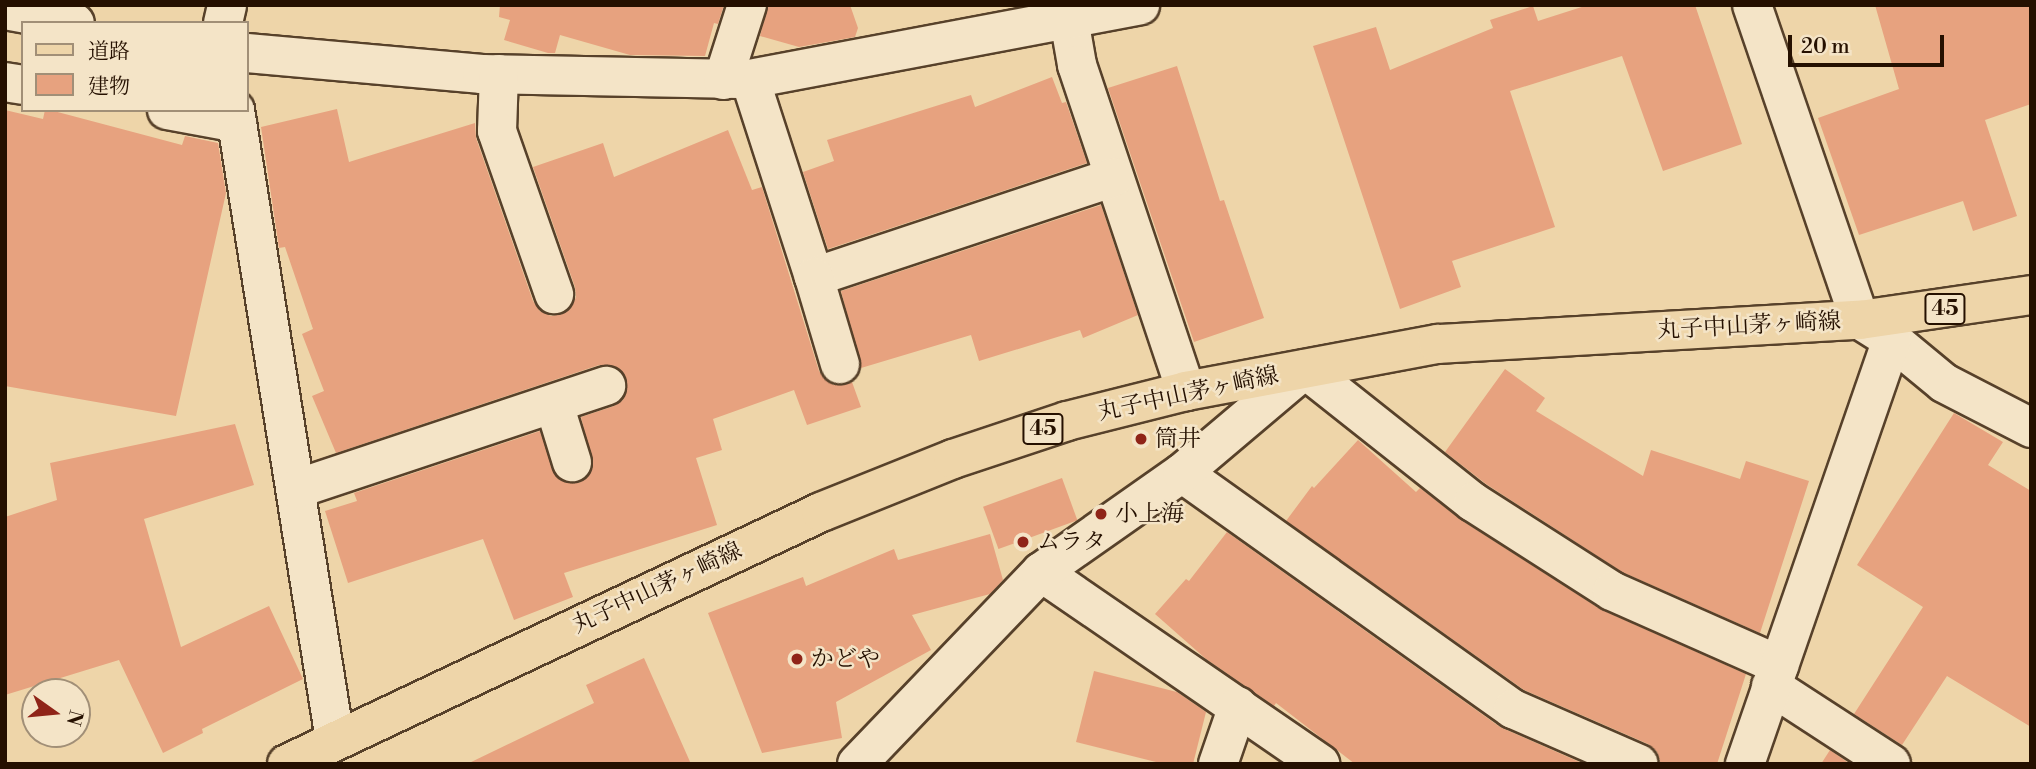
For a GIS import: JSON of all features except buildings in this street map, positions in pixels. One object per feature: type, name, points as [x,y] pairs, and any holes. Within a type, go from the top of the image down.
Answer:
[{"type":"main road","name":"丸子中山茅ヶ崎線","points":[[287,764],[833,507],[953,459],[1067,421],[1186,391],[1438,344],[1860,320],[2031,295]]},
{"type":"street","points":[[747,5],[748,94],[814,277],[840,364]]},
{"type":"street","points":[[248,53],[499,81],[748,94],[1072,39],[1140,5]]},
{"type":"street","points":[[1752,5],[1860,320],[1892,341],[1944,383],[2031,428]]},
{"type":"street","points":[[5,10],[64,21]]},
{"type":"street","points":[[1072,39],[1114,177],[1186,391]]},
{"type":"street","points":[[499,81],[498,131],[554,294]]},
{"type":"street","points":[[190,112],[236,116],[335,740]]},
{"type":"street","points":[[814,277],[1114,177]]},
{"type":"street","points":[[1745,764],[1892,341]]},
{"type":"street","points":[[857,764],[1041,572],[1182,473],[1305,369],[1472,502],[1612,591],[1775,675],[1891,764]]},
{"type":"street","points":[[296,489],[606,386]]},
{"type":"street","points":[[554,404],[572,462]]},
{"type":"street","points":[[1182,473],[1513,709],[1639,764]]},
{"type":"street","points":[[1041,572],[1320,764]]},
{"type":"street","points":[[1218,764],[1238,706]]},
{"type":"place","name":"筒井","points":[[1141,439]]},
{"type":"place","name":"小上海","points":[[1101,514]]},
{"type":"place","name":"ムラタ","points":[[1023,542]]},
{"type":"place","name":"かどや","points":[[797,659]]}]
